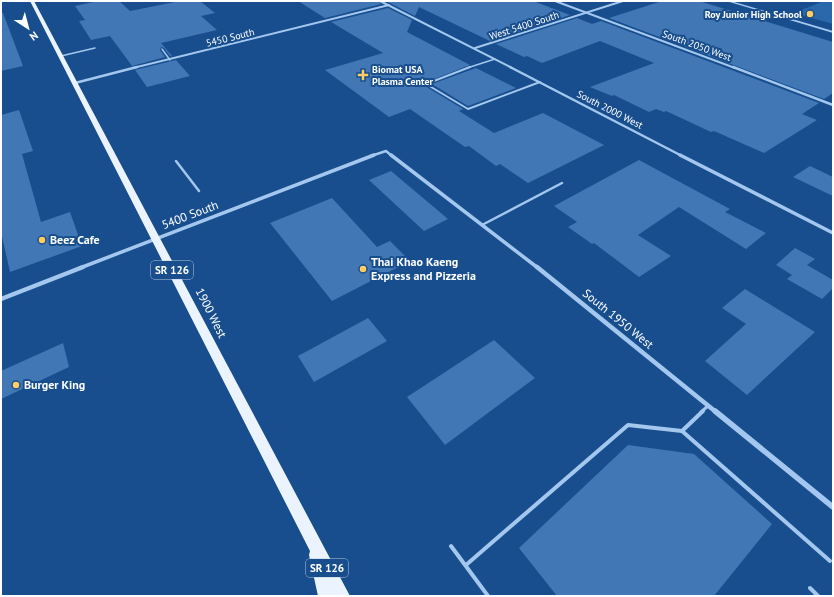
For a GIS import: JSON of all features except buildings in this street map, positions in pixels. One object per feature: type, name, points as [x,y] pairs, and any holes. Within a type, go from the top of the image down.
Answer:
[{"type":"main road","name":"1900 West","points":[[32,1],[342,596]]},
{"type":"main road","points":[[312,539],[326,596]]},
{"type":"street","name":"South 2000 West","points":[[380,1],[833,233]]},
{"type":"street","name":"South 2050 West","points":[[555,1],[833,105]]},
{"type":"street","name":"West 5400 South","points":[[474,48],[623,1]]},
{"type":"street","points":[[728,1],[833,32]]},
{"type":"street","name":"5450 South","points":[[75,83],[388,5]]},
{"type":"street","name":"5400 South","points":[[1,299],[346,164],[386,151]]},
{"type":"street","name":"South 1950 West","points":[[386,151],[560,285],[833,507]]},
{"type":"lane","points":[[61,56],[95,48]]},
{"type":"lane","points":[[162,49],[170,60]]},
{"type":"lane","points":[[495,59],[426,84],[468,109],[540,82]]},
{"type":"lane","points":[[176,160],[199,191]]},
{"type":"lane","points":[[482,225],[562,183]]},
{"type":"lane","points":[[682,431],[708,406]]},
{"type":"lane","points":[[466,565],[628,425],[682,431],[830,561]]},
{"type":"lane","points":[[452,546],[488,596]]},
{"type":"lane","points":[[810,588],[818,596]]},
{"type":"shaded area","points":[[824,1],[833,1],[833,24],[794,13]]},
{"type":"place","name":"Roy Junior High School","points":[[810,14]]},
{"type":"place","name":"Biomat USA Plasma Center","points":[[363,75]]},
{"type":"place","name":"Beez Cafe","points":[[42,240]]},
{"type":"place","name":"Thai Khao Kaeng Express and Pizzeria","points":[[363,269]]},
{"type":"place","name":"Burger King","points":[[16,385]]}]
